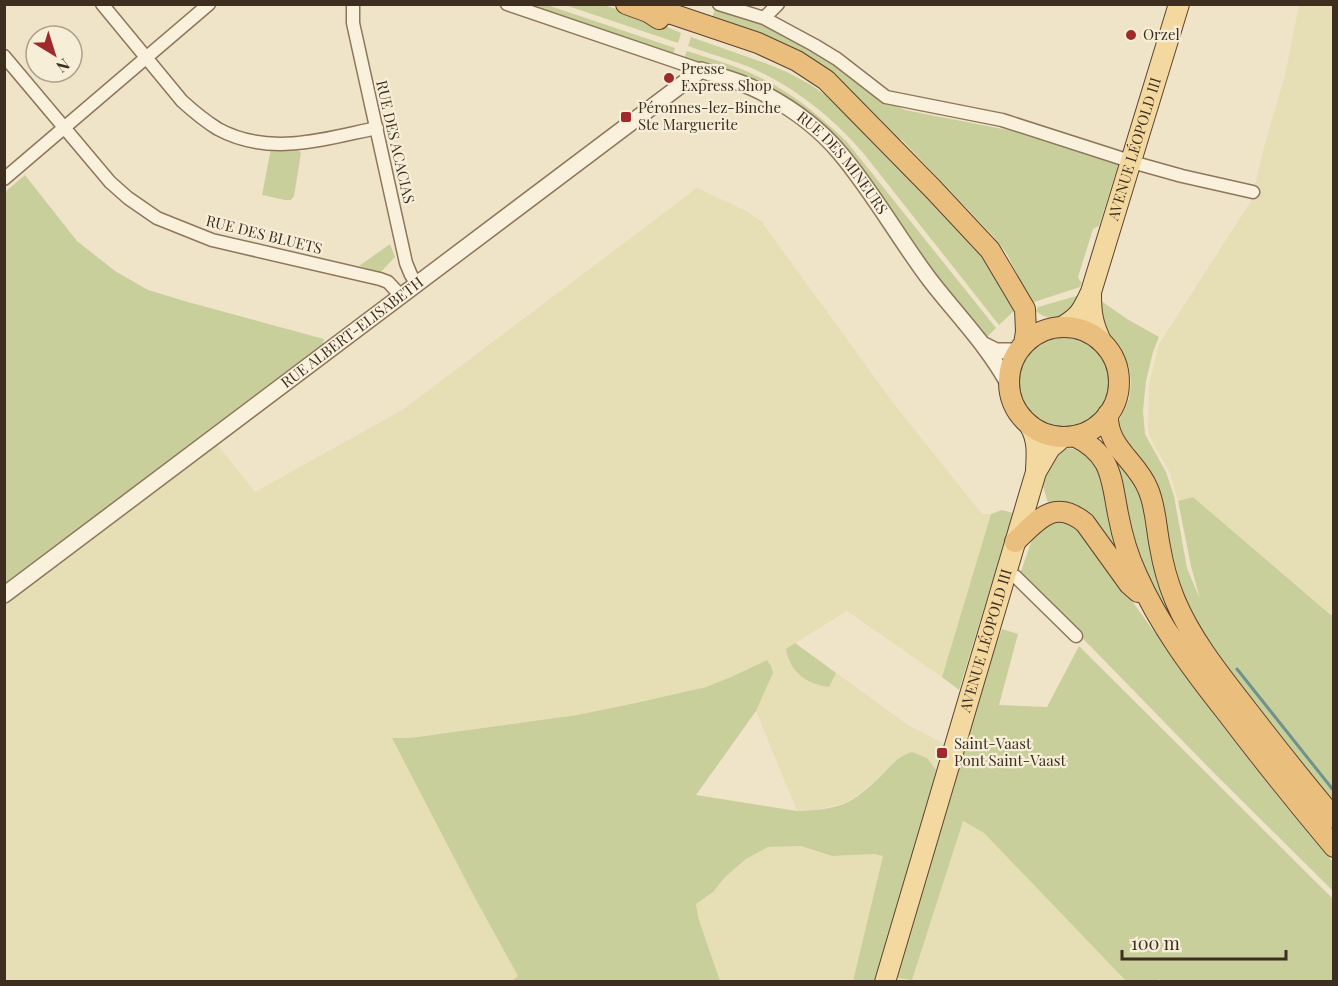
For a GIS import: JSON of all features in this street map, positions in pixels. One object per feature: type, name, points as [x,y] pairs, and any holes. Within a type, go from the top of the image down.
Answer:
[{"type":"highway","points":[[626,4],[648,12],[678,29],[753,53],[791,69],[851,106],[926,181],[990,250],[1024,309],[1026,332],[1011,367],[1009,385],[1015,408],[1030,426],[1041,432],[1085,441],[1107,465],[1114,484],[1124,541],[1147,599],[1211,693],[1279,782],[1334,847]]},
{"type":"highway","points":[[1024,309],[1045,323],[1059,328],[1081,329],[1101,341],[1111,354],[1117,368],[1119,384],[1116,400],[1108,414],[1087,432],[1069,436]]},
{"type":"highway","points":[[1021,347],[1036,335],[1059,328]]},
{"type":"highway","points":[[1108,414],[1109,430],[1114,442],[1141,475],[1148,488],[1166,573],[1183,618],[1214,666],[1292,768],[1334,818]]},
{"type":"highway","points":[[1015,542],[1039,518],[1065,512],[1079,518],[1130,584],[1147,599]]},
{"type":"main road","name":"AVENUE LÉOPOLD III","points":[[1059,328],[1075,319],[1081,312],[1090,292],[1179,4]]},
{"type":"main road","name":"AVENUE LÉOPOLD III","points":[[1090,292],[1091,315],[1101,341]]},
{"type":"main road","name":"AVENUE LÉOPOLD III","points":[[1030,426],[1035,434],[1037,447],[1036,472]]},
{"type":"main road","name":"AVENUE LÉOPOLD III","points":[[885,981],[1036,472],[1050,448],[1069,436]]},
{"type":"street","points":[[102,4],[182,101],[220,130],[273,145],[293,144],[377,128]]},
{"type":"street","points":[[4,179],[209,4]]},
{"type":"street","name":"RUE DES ACACIAS","points":[[352,4],[352,23],[406,263],[417,284]]},
{"type":"street","name":"RUE DES MINEURS","points":[[507,4],[733,80],[764,93],[793,111],[826,138],[840,153],[930,280],[984,345],[1009,385]]},
{"type":"street","points":[[719,4],[764,18],[837,59],[886,97],[1002,120],[1131,162],[1253,192]]},
{"type":"street","points":[[764,18],[778,4]]},
{"type":"street","name":"RUE DES BLUETS","points":[[4,56],[117,188],[139,207],[157,218],[212,240],[376,278],[388,282],[401,296]]},
{"type":"street","name":"RUE ALBERT-ELISABETH","points":[[4,595],[701,70]]},
{"type":"street","points":[[984,345],[996,351],[1021,347]]},
{"type":"street","points":[[1006,571],[1016,577],[1076,636]]},
{"type":"shaded area","points":[[1299,5],[1333,5],[1332,615],[1193,497],[1178,501],[1170,473],[1153,443],[1148,426],[1149,385],[1159,344],[1251,201],[1285,75]]},
{"type":"shaded area","points":[[697,188],[744,210],[761,221],[894,404],[982,514],[991,514],[942,677],[847,611],[795,643],[908,725],[954,749],[944,780],[932,764],[896,760],[875,782],[846,803],[810,811],[797,811],[756,711],[773,673],[767,660],[706,687],[577,715],[410,738],[393,738],[475,898],[519,976],[512,981],[5,982],[5,595],[212,438],[255,492],[404,409]]},
{"type":"shaded area","points":[[962,821],[984,833],[1126,981],[885,982],[886,975],[912,980]]},
{"type":"shaded area","points":[[801,846],[832,856],[874,854],[883,856],[853,981],[720,981],[699,920],[696,904],[713,892],[725,877],[746,859],[768,847]]},
{"type":"green space","points":[[524,5],[547,5],[675,48],[673,55]]},
{"type":"green space","points":[[565,5],[604,5],[681,33],[678,43]]},
{"type":"green space","points":[[715,10],[762,25],[800,42],[883,100],[905,110],[1044,137],[1119,162],[1099,226],[1093,229],[1078,277],[1082,282],[1080,287],[1031,303],[1007,254],[993,236],[902,140],[889,134],[853,98],[711,20]]},
{"type":"green space","points":[[691,37],[787,72],[838,104],[969,234],[1016,309],[999,325],[864,154],[840,128],[814,106],[770,77],[746,66],[688,46]]},
{"type":"green space","points":[[687,51],[734,66],[773,84],[827,124],[847,142],[996,328],[986,338],[938,282],[834,138],[684,58]]},
{"type":"green space","points":[[271,148],[288,150],[296,148],[301,153],[294,196],[291,200],[262,195]]},
{"type":"green space","points":[[25,175],[77,241],[115,271],[148,290],[324,339],[323,344],[5,586],[5,192]]},
{"type":"green space","points":[[390,244],[395,257],[381,272],[359,266]]},
{"type":"green space","points":[[1083,296],[1063,319],[1049,318],[1036,311],[1038,307]]},
{"type":"green space","points":[[1097,298],[1127,319],[1159,337],[1146,381],[1143,411],[1145,434],[1166,472],[1174,496],[1187,568],[1200,599],[1178,501],[1193,497],[1331,615],[1333,614],[1333,803],[1232,675],[1200,630],[1185,601],[1174,569],[1163,501],[1154,479],[1121,433],[1118,423],[1129,399],[1131,383],[1129,367],[1119,345],[1101,323]]},
{"type":"green space","points":[[1064,338],[1081,341],[1096,351],[1106,366],[1109,383],[1106,400],[1096,415],[1081,425],[1064,428],[1047,425],[1032,415],[1022,400],[1019,383],[1022,366],[1032,351],[1047,341]]},
{"type":"green space","points":[[1069,448],[1081,451],[1099,466],[1133,583],[1100,538],[1050,510],[1043,486],[1046,473],[1052,456]]},
{"type":"green space","points":[[1115,453],[1138,481],[1227,705],[1146,584],[1109,457]]},
{"type":"green space","points":[[1002,510],[1013,513],[959,690],[942,677],[991,514]]},
{"type":"green space","points":[[1063,519],[1081,529],[1234,741],[1333,862],[1333,891],[1020,574],[1034,534],[1045,522]]},
{"type":"green space","points":[[1002,629],[1018,634],[999,705],[1047,707],[1079,646],[1333,899],[1333,981],[1161,982],[1159,979],[1156,981],[1126,981],[984,833],[963,821],[912,980],[887,976],[885,981],[853,981],[883,856],[874,854],[832,856],[801,846],[768,847],[746,859],[725,877],[713,892],[696,904],[699,920],[720,981],[512,981],[518,976],[392,738],[410,738],[577,715],[635,703],[706,687],[767,660],[773,673],[756,711],[696,795],[797,811],[815,810],[844,804],[853,799],[872,785],[897,760],[912,752],[927,758],[943,779]]},
{"type":"green space","points":[[795,643],[836,673],[829,687],[806,680],[795,670],[786,649]]},
{"type":"waterway","points":[[1237,669],[1334,791]]},
{"type":"place","name":"Orzel","points":[[1131,35]]},
{"type":"place","name":"Presse Express Shop","points":[[669,78]]},
{"type":"place","name":"Péronnes-lez-Binche Ste Marguerite","points":[[626,117]]},
{"type":"place","name":"Saint-Vaast Pont Saint-Vaast","points":[[942,753]]}]
